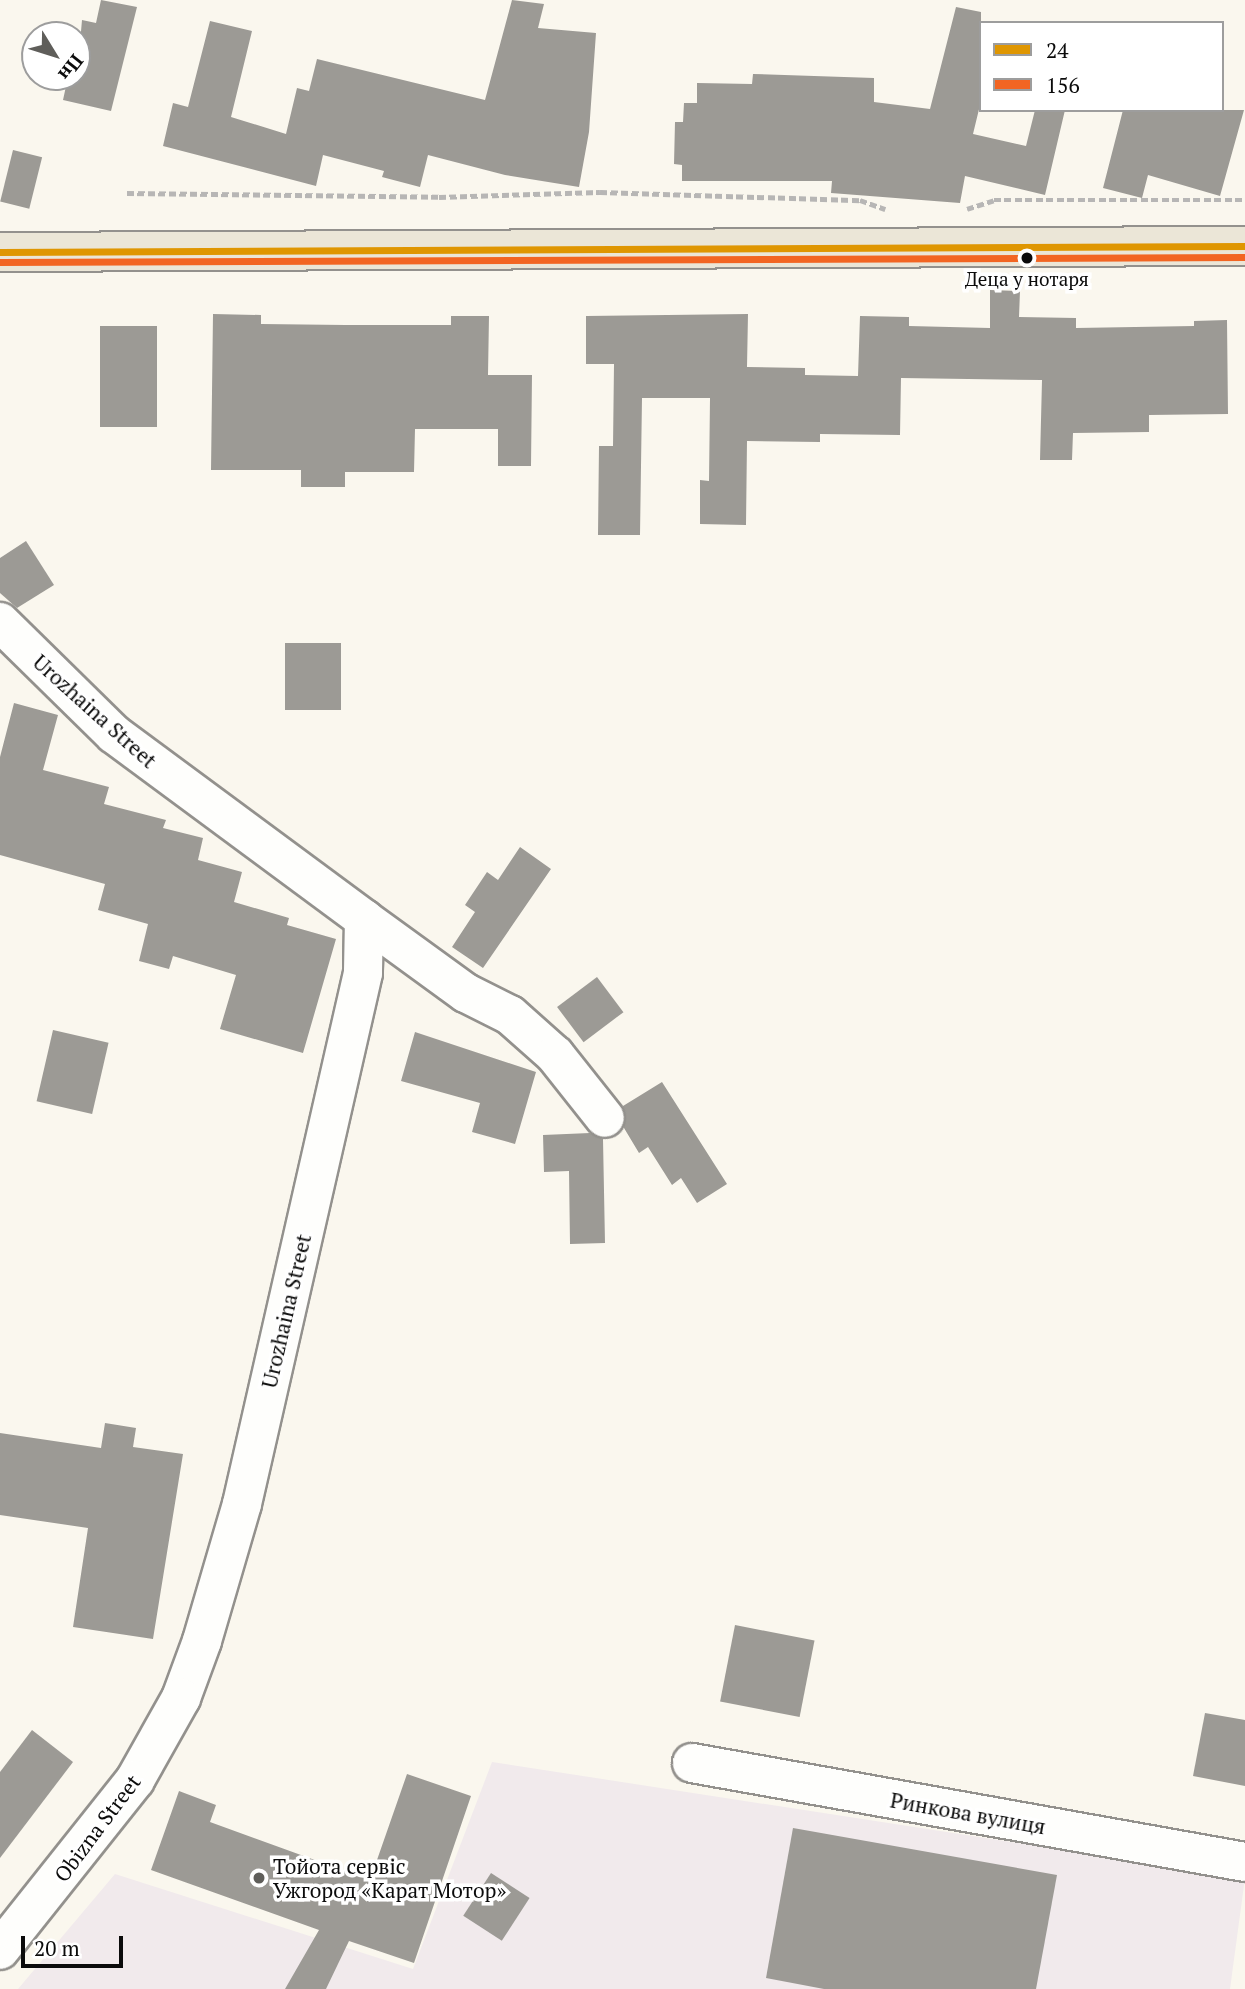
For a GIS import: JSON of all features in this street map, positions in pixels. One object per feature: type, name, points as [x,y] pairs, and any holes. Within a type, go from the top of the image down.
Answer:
[{"type":"main road","points":[[3,252],[1245,246]]},
{"type":"street","name":"Urozhaina Street","points":[[0,622],[114,734],[466,993],[510,1015],[555,1055],[605,1118]]},
{"type":"street","name":"Urozhaina Street","points":[[181,1698],[202,1641],[245,1491],[363,973],[364,919]]},
{"type":"street","name":"Obizna Street","points":[[0,1950],[135,1780],[181,1698]]},
{"type":"street","name":"Ринкова вулиця","points":[[692,1763],[1245,1862]]},
{"type":"path","points":[[127,193],[439,197],[600,192],[860,200],[897,209]]},
{"type":"path","points":[[960,211],[994,200],[1245,200]]},
{"type":"shaded area","points":[[492,1762],[1245,1878],[1230,1989],[18,1989],[115,1874],[413,1969]]},
{"type":"building","points":[[101,0],[137,7],[111,111],[63,100],[65,91],[91,91],[91,22],[96,23]]},
{"type":"building","points":[[512,0],[544,4],[538,28],[596,33],[589,132],[579,187],[505,175],[428,155],[420,187],[382,177],[384,171],[323,155],[316,186],[163,146],[173,103],[188,107],[210,21],[252,31],[231,117],[286,134],[297,88],[309,91],[317,59],[485,100]]},
{"type":"building","points":[[956,7],[981,12],[979,109],[973,134],[1026,146],[1034,112],[1065,112],[1045,195],[965,176],[960,203],[831,193],[832,181],[682,181],[682,165],[674,164],[675,122],[683,122],[684,103],[697,103],[697,83],[752,84],[753,74],[874,78],[874,102],[930,109]]},
{"type":"building","points":[[1244,110],[1220,196],[1148,175],[1142,198],[1103,188],[1122,112]]},
{"type":"building","points":[[13,150],[42,157],[29,209],[0,201]]},
{"type":"building","points":[[990,290],[1020,291],[1019,317],[1076,318],[1076,328],[1194,326],[1194,321],[1227,320],[1228,414],[1149,415],[1149,432],[1073,433],[1072,460],[1040,460],[1042,380],[901,378],[900,435],[820,434],[820,442],[747,441],[746,525],[700,524],[700,480],[709,481],[710,398],[642,398],[640,535],[598,535],[599,446],[613,446],[614,364],[586,364],[586,316],[748,314],[747,367],[805,368],[805,375],[858,376],[860,316],[909,317],[909,326],[990,328]]},
{"type":"building","points":[[213,314],[261,315],[261,324],[346,325],[451,325],[451,316],[489,316],[488,375],[532,375],[531,466],[498,466],[498,429],[415,429],[414,472],[345,472],[345,487],[301,487],[301,470],[211,470]]},
{"type":"building","points":[[100,326],[157,326],[157,427],[100,427]]},
{"type":"building","points":[[26,541],[54,585],[17,608],[0,593],[0,558]]},
{"type":"building","points":[[285,643],[341,643],[341,710],[285,710]]},
{"type":"building","points":[[14,703],[58,715],[43,770],[109,787],[104,804],[166,820],[163,828],[203,838],[198,860],[242,872],[234,902],[289,918],[287,925],[336,939],[303,1053],[220,1029],[236,975],[173,956],[169,969],[139,961],[148,924],[98,910],[105,884],[0,855],[0,757]]},
{"type":"building","points":[[520,847],[551,869],[483,968],[452,947],[475,912],[465,905],[487,872],[498,880]]},
{"type":"building","points":[[597,977],[623,1012],[584,1042],[557,1007]]},
{"type":"building","points":[[53,1030],[109,1043],[92,1114],[37,1101]]},
{"type":"building","points":[[415,1032],[536,1072],[515,1144],[472,1132],[480,1103],[401,1081]]},
{"type":"building","points":[[662,1082],[727,1184],[697,1203],[681,1178],[672,1185],[648,1147],[639,1153],[624,1128],[623,1106]]},
{"type":"building","points":[[590,1133],[603,1139],[605,1243],[570,1244],[569,1171],[544,1172],[543,1135]]},
{"type":"building","points":[[105,1423],[136,1428],[133,1447],[183,1454],[153,1639],[73,1627],[88,1528],[0,1515],[0,1433],[101,1448]]},
{"type":"building","points":[[735,1625],[815,1640],[800,1717],[720,1702]]},
{"type":"building","points":[[1205,1713],[1245,1720],[1245,1786],[1193,1776]]},
{"type":"building","points":[[32,1730],[73,1762],[0,1858],[0,1772]]},
{"type":"building","points":[[407,1774],[471,1796],[414,1963],[349,1941],[326,1989],[285,1989],[319,1930],[151,1870],[179,1791],[216,1805],[210,1822],[370,1880]]},
{"type":"building","points":[[793,1828],[1057,1875],[1036,1989],[824,1989],[766,1978]]},
{"type":"building","points":[[491,1873],[530,1898],[502,1941],[463,1916]]},
{"type":"transit line","name":"24","points":[[0,252],[1245,246]]},
{"type":"transit line","name":"156","points":[[0,262],[1245,257]]},
{"type":"place","name":"Деца у нотаря","points":[[1027,258]]},
{"type":"place","name":"Тойота сервіс Ужгород «Карат Мотор»","points":[[259,1878]]}]
